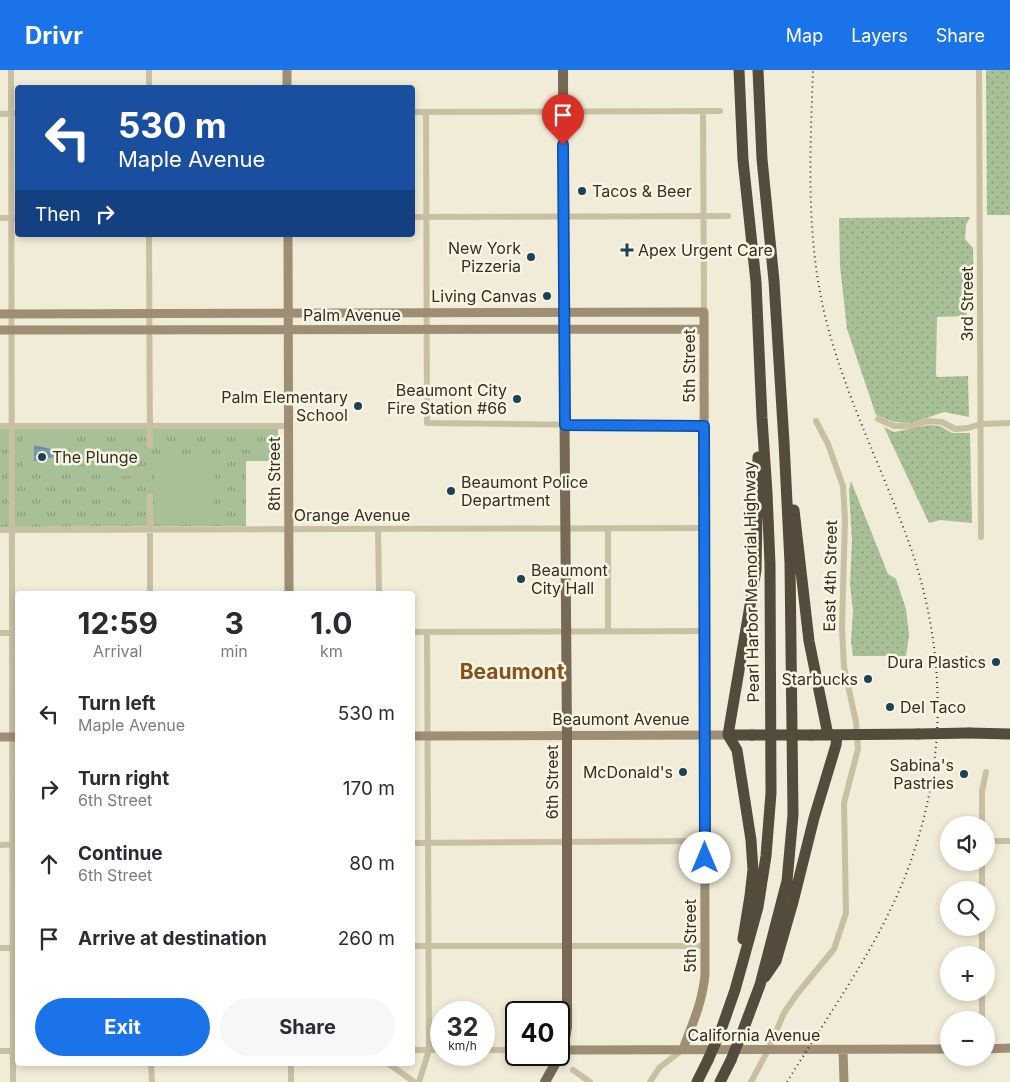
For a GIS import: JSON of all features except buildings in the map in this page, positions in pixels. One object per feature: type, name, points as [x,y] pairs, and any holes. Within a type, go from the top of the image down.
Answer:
[{"type":"highway","name":"Pearl Harbor Memorial Highway","points":[[697,1082],[723,1026],[758,907],[766,856],[771,793],[770,564],[756,282],[742,160],[739,70]]},
{"type":"highway","points":[[720,1082],[731,1060],[760,985],[787,881],[792,815],[790,563],[774,281],[762,159],[758,70]]},
{"type":"highway","points":[[723,1026],[746,925],[752,870],[751,840],[737,750],[728,735],[756,570],[758,449],[762,418]]},
{"type":"highway","points":[[760,985],[776,961],[794,902],[814,818],[836,745],[809,640],[798,534],[784,442]]},
{"type":"highway","name":"Beaumont Avenue","points":[[728,735],[1010,734]]},
{"type":"main road","name":"6th Street","points":[[563,70],[567,736],[566,1001]]},
{"type":"main road","name":"6th Street","points":[[546,1082],[554,1066]]},
{"type":"street","points":[[11,70],[14,114],[14,218],[11,314],[12,530],[15,633],[15,1051],[13,1082]]},
{"type":"street","points":[[149,70],[149,85]]},
{"type":"street","points":[[287,70],[287,85]]},
{"type":"street","name":"3rd Street","points":[[979,70],[981,537]]},
{"type":"street","points":[[415,112],[720,111]]},
{"type":"street","points":[[426,112],[427,423],[704,426]]},
{"type":"street","name":"5th Street","points":[[650,1082],[659,1068],[682,1049],[704,991],[703,112]]},
{"type":"street","points":[[0,114],[14,114]]},
{"type":"street","points":[[415,217],[728,216]]},
{"type":"street","points":[[0,218],[14,218]]},
{"type":"street","points":[[149,237],[150,446]]},
{"type":"street","name":"8th Street","points":[[288,237],[289,591]]},
{"type":"street","points":[[496,312],[496,330]]},
{"type":"street","points":[[634,312],[634,330]]},
{"type":"street","name":"Palm Avenue","points":[[0,314],[704,312]]},
{"type":"street","points":[[357,313],[357,330]]},
{"type":"street","points":[[80,314],[80,330]]},
{"type":"street","points":[[219,314],[219,330]]},
{"type":"street","name":"Palm Avenue","points":[[0,330],[704,329]]},
{"type":"street","points":[[878,419],[900,427],[912,426],[928,421],[942,422],[955,429],[981,424],[1010,423]]},
{"type":"street","name":"East 4th Street","points":[[751,1082],[768,1050],[784,1013],[834,949],[846,913],[844,803],[858,748],[844,667],[842,628],[845,519],[843,486],[828,444],[816,421]]},
{"type":"street","points":[[0,426],[289,426]]},
{"type":"street","points":[[150,496],[150,591]]},
{"type":"street","points":[[608,528],[608,631]]},
{"type":"street","name":"Orange Avenue","points":[[0,530],[704,528]]},
{"type":"street","points":[[378,529],[379,591]]},
{"type":"street","points":[[415,632],[704,631]]},
{"type":"street","points":[[419,1082],[429,1050],[427,632]]},
{"type":"street","points":[[0,633],[15,633]]},
{"type":"street","name":"Beaumont Avenue","points":[[415,736],[728,735]]},
{"type":"street","points":[[0,737],[15,737]]},
{"type":"street","points":[[982,816],[982,791],[986,772]]},
{"type":"street","points":[[415,843],[705,841]]},
{"type":"street","points":[[995,841],[1010,841]]},
{"type":"street","points":[[0,844],[15,844]]},
{"type":"street","points":[[415,946],[705,946]]},
{"type":"street","points":[[0,948],[15,948]]},
{"type":"street","points":[[995,1049],[1010,1048]]},
{"type":"street","name":"California Avenue","points":[[570,1050],[940,1049]]},
{"type":"street","points":[[415,1050],[429,1050]]},
{"type":"street","points":[[844,1050],[844,1082]]},
{"type":"street","points":[[0,1051],[15,1051]]},
{"type":"street","points":[[152,1066],[152,1082]]},
{"type":"street","points":[[291,1066],[291,1082]]},
{"type":"street","points":[[392,1066],[414,1082]]},
{"type":"street","points":[[573,1070],[590,1082]]},
{"type":"green space","points":[[986,70],[1010,70],[1010,215],[987,215]]},
{"type":"green space","points":[[970,217],[966,225],[965,239],[973,248],[974,301],[966,305],[967,316],[937,317],[936,374],[937,377],[968,376],[969,417],[944,412],[912,423],[894,422],[876,415],[847,329],[840,266],[839,218]]},
{"type":"green space","points":[[0,425],[278,427],[278,461],[246,461],[246,526],[0,527]]},
{"type":"green space","points":[[929,425],[940,426],[952,433],[970,433],[972,523],[940,520],[929,523],[884,427],[894,432]]},
{"type":"green space","name":"The Plunge","points":[[23,436],[56,437],[56,442],[61,442],[61,472],[23,471]]},
{"type":"green space","points":[[117,457],[124,467],[137,459],[137,477],[108,475],[107,462]]},
{"type":"green space","points":[[155,460],[214,460],[213,521],[155,521]]},
{"type":"green space","points":[[851,481],[888,574],[896,579],[906,609],[909,635],[906,656],[853,656],[851,641],[853,611],[850,584],[852,541],[849,490]]},
{"type":"water","points":[[34,445],[55,450],[55,457],[34,461]]},
{"type":"railway","points":[[787,1082],[860,966],[877,936],[906,874],[927,803],[934,764],[937,725],[934,647],[918,570],[905,532],[845,382],[821,299],[816,267],[811,202],[813,70]]},
{"type":"place","name":"Tacos & Beer","points":[[582,191]]},
{"type":"place","name":"Apex Urgent Care","points":[[627,250]]},
{"type":"place","name":"New York Pizzeria","points":[[531,257]]},
{"type":"place","name":"Living Canvas","points":[[547,296]]},
{"type":"place","name":"Beaumont City Fire Station #66","points":[[517,399]]},
{"type":"place","name":"Palm Elementary School","points":[[358,406]]},
{"type":"place","name":"The Plunge","points":[[42,457]]},
{"type":"place","name":"Beaumont Police Department","points":[[451,491]]},
{"type":"place","name":"Beaumont City Hall","points":[[521,579]]},
{"type":"place","name":"Dura Plastics","points":[[996,662]]},
{"type":"place","name":"Starbucks","points":[[868,679]]},
{"type":"place","name":"Del Taco","points":[[890,707]]},
{"type":"place","name":"McDonald's","points":[[683,772]]},
{"type":"place","name":"Sabina's Pastries","points":[[964,774]]},
{"type":"district","name":"Beaumont","points":[[512,671]]},
{"type":"route","points":[[563,145],[565,425],[704,426],[705,858]]}]
